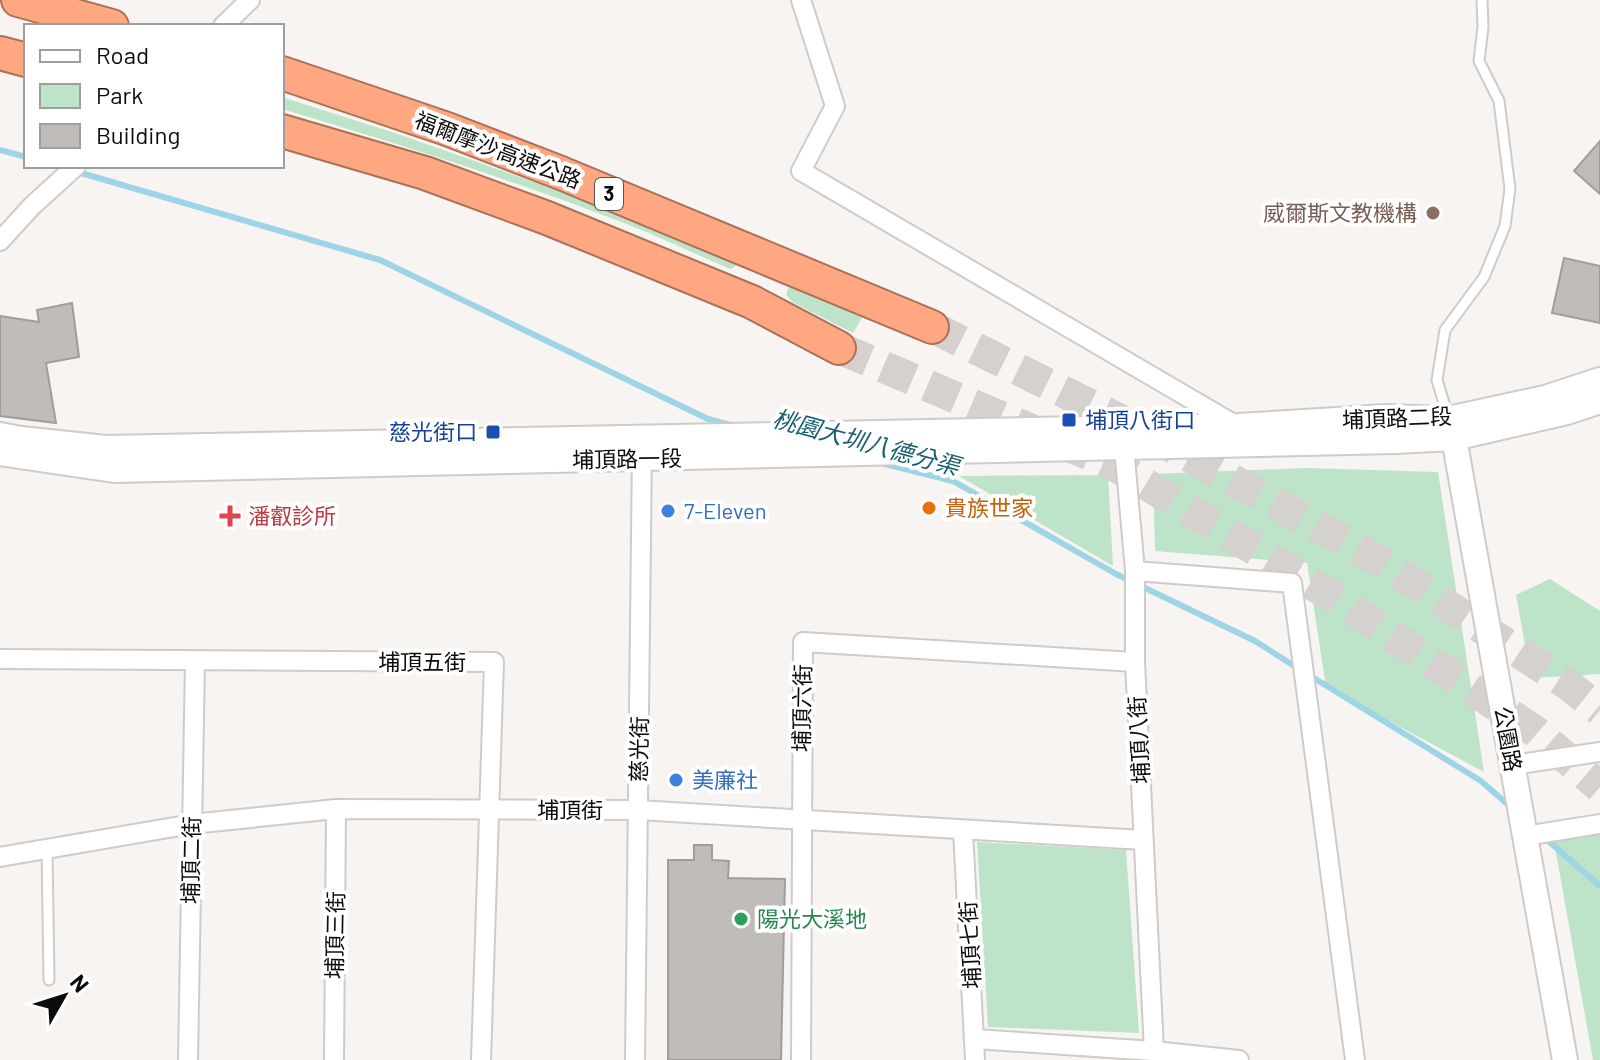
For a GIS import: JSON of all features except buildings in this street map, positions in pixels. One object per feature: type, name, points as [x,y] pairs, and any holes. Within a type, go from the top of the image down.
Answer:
[{"type":"highway","points":[[18,0],[105,24]]},
{"type":"highway","points":[[0,53],[24,59]]},
{"type":"highway","name":"福爾摩沙高速公路","points":[[284,74],[461,134],[561,173],[932,327]]},
{"type":"highway","name":"福爾摩沙高速公路","points":[[284,132],[425,173],[547,218],[752,302],[839,348]]},
{"type":"highway","points":[[752,302],[764,259]]},
{"type":"street","points":[[225,24],[250,0]]},
{"type":"street","points":[[801,0],[835,106],[801,171],[1238,426]]},
{"type":"street","points":[[0,241],[74,168]]},
{"type":"street","name":"埔頂路二段","points":[[1238,426],[1386,417],[1451,428],[1600,380]]},
{"type":"street","name":"埔頂路二段","points":[[1255,444],[1451,428],[1567,412],[1600,401]]},
{"type":"street","name":"埔頂路一段","points":[[1123,438],[1238,426]]},
{"type":"street","name":"公園路","points":[[1451,428],[1565,1060]]},
{"type":"street","name":"埔頂路一段","points":[[0,435],[106,448],[642,448],[1123,438],[1255,444]]},
{"type":"street","name":"埔頂八街","points":[[1123,438],[1135,571],[1135,662],[1154,1051]]},
{"type":"street","name":"埔頂路一段","points":[[0,453],[114,470],[642,448]]},
{"type":"street","name":"慈光街","points":[[635,1060],[642,448]]},
{"type":"street","points":[[1135,571],[1292,583],[1355,1060]]},
{"type":"street","name":"埔頂六街","points":[[801,1060],[803,642],[1135,662]]},
{"type":"street","name":"埔頂五街","points":[[0,659],[494,662],[481,1060]]},
{"type":"street","name":"埔頂二街","points":[[188,1060],[195,661]]},
{"type":"street","points":[[1513,765],[1600,752]]},
{"type":"street","name":"埔頂街","points":[[0,857],[192,824],[336,809],[638,810],[1143,840]]},
{"type":"street","name":"埔頂三街","points":[[334,1060],[336,809]]},
{"type":"street","points":[[1525,836],[1600,824]]},
{"type":"street","name":"埔頂七街","points":[[963,830],[975,1060]]},
{"type":"street","points":[[975,1039],[1239,1060]]},
{"type":"lane","points":[[1451,428],[1437,380],[1445,330],[1484,277],[1505,226],[1510,189],[1499,101],[1479,61],[1482,0]]},
{"type":"lane","points":[[47,849],[49,980]]},
{"type":"green space","points":[[284,98],[628,215],[736,263],[735,267],[730,269],[637,228],[411,149],[284,110]]},
{"type":"green space","points":[[795,286],[863,316],[853,333],[792,302],[786,294],[789,287]]},
{"type":"green space","points":[[1306,468],[1438,472],[1484,772],[1326,687],[1307,563],[1155,551],[1153,474]]},
{"type":"green space","points":[[1108,475],[1113,566],[959,476]]},
{"type":"green space","points":[[1550,579],[1600,611],[1600,674],[1531,678],[1516,595]]},
{"type":"green space","points":[[1600,830],[1600,1060],[1593,1060],[1553,836]]},
{"type":"green space","points":[[977,842],[1126,850],[1139,1033],[988,1027]]},
{"type":"waterway","name":"桃園大圳八德分渠","points":[[0,150],[24,156]]},
{"type":"waterway","name":"桃園大圳八德分渠","points":[[64,168],[380,260],[708,419],[730,425]]},
{"type":"waterway","name":"桃園大圳八德分渠","points":[[881,463],[953,481],[1116,574],[1255,641],[1299,669]]},
{"type":"waterway","name":"桃園大圳八德分渠","points":[[1309,675],[1481,781],[1513,809]]},
{"type":"waterway","name":"桃園大圳八德分渠","points":[[1545,838],[1600,886]]},
{"type":"tunnel","points":[[932,327],[1139,429],[1375,558],[1566,683],[1600,710]]},
{"type":"tunnel","points":[[839,348],[1114,465],[1337,599],[1536,732],[1600,787]]},
{"type":"place","name":"威爾斯文教機構","points":[[1433,213]]},
{"type":"place","name":"埔頂八街口","points":[[1069,420]]},
{"type":"place","name":"慈光街口","points":[[493,432]]},
{"type":"place","name":"貴族世家","points":[[929,508]]},
{"type":"place","name":"7-Eleven","points":[[668,511]]},
{"type":"place","name":"潘叡診所","points":[[230,516]]},
{"type":"place","name":"美廉社","points":[[676,780]]},
{"type":"place","name":"陽光大溪地","points":[[741,919]]}]
